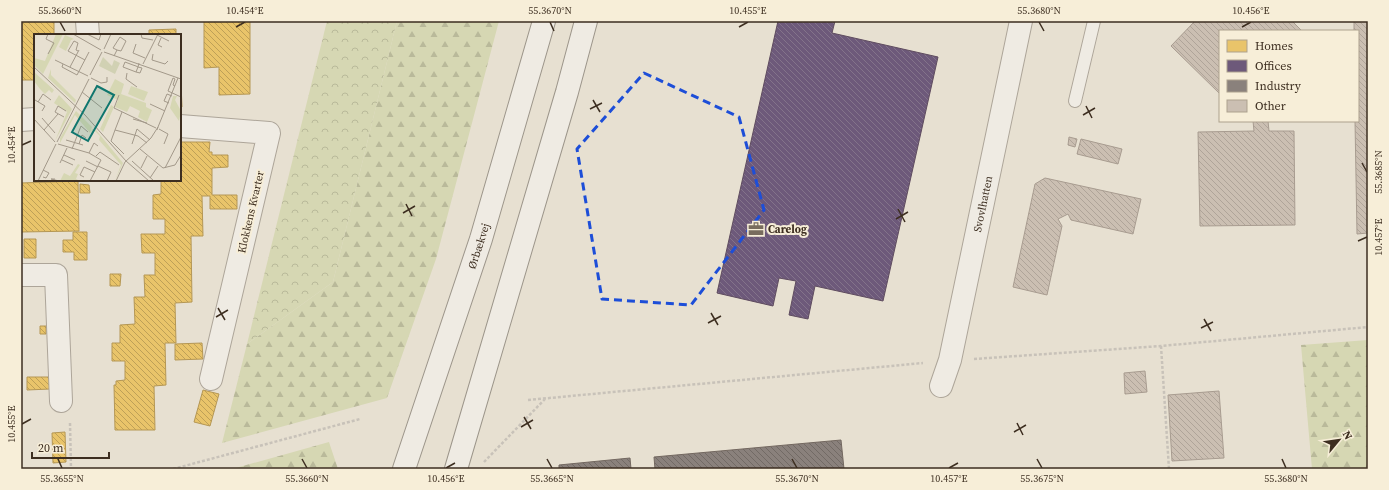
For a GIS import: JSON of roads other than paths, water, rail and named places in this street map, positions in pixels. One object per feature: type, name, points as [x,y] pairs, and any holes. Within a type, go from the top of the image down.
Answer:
[{"type":"main road","points":[[87,21],[88,34]]},
{"type":"main road","name":"Ørbækvej","points":[[404,469],[481,239],[544,21]]},
{"type":"main road","points":[[456,469],[567,92],[586,21]]},
{"type":"main road","name":"Svovlhatten","points":[[941,386],[950,360],[1021,21]]},
{"type":"main road","points":[[21,120],[34,119]]},
{"type":"main road","name":"Klokkens Kvarter","points":[[181,126],[269,133],[211,379]]},
{"type":"main road","points":[[21,275],[56,276],[61,401]]},
{"type":"lane","points":[[1075,101],[1094,21]]},
{"type":"place","name":"Carelog","points":[[756,229]]}]
